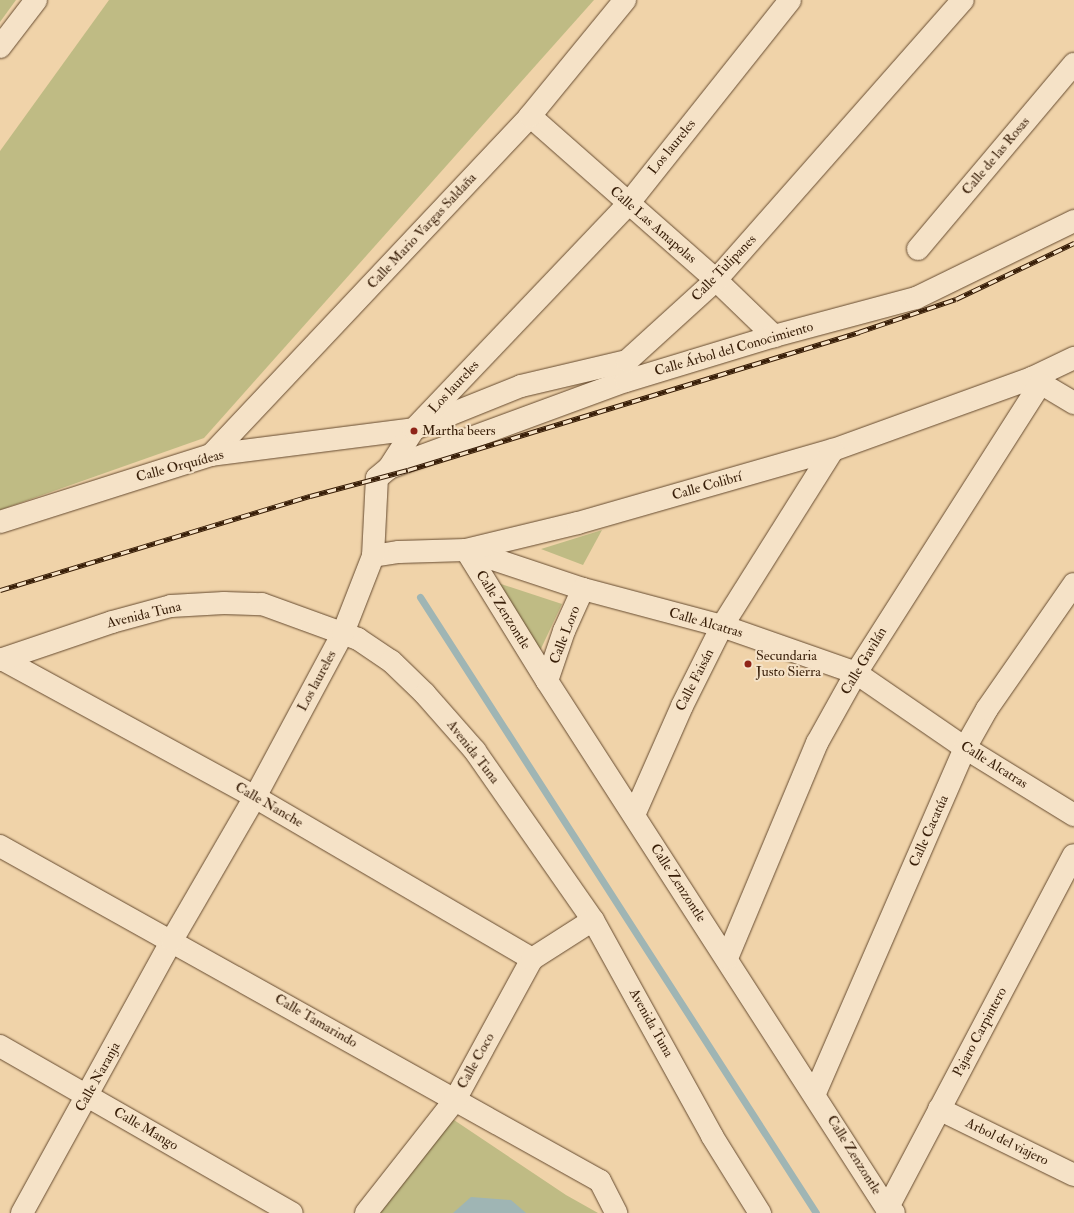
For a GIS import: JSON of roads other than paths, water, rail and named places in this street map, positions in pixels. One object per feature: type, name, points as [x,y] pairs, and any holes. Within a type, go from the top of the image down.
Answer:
[{"type":"street","points":[[0,47],[36,0]]},
{"type":"street","name":"Calle Mario Vargas Saldaña","points":[[211,455],[530,116],[624,0]]},
{"type":"street","name":"Los laureles","points":[[172,940],[255,797],[343,633],[373,556],[377,478],[389,468],[414,429],[628,204],[790,0]]},
{"type":"street","name":"Calle Tulipanes","points":[[414,429],[521,386],[627,361],[716,280],[963,0]]},
{"type":"street","name":"Calle de las Rosas","points":[[918,249],[1074,64]]},
{"type":"street","name":"Calle Las Amapolas","points":[[530,116],[716,280],[774,336]]},
{"type":"street","name":"Calle Árbol del Conocimiento","points":[[389,468],[626,381],[774,336],[916,298],[1074,221]]},
{"type":"street","name":"Calle Colibrí","points":[[373,556],[399,552],[466,550],[578,523],[833,450],[1036,381],[1074,358]]},
{"type":"street","points":[[1036,381],[1074,403]]},
{"type":"street","name":"Calle Gavilán","points":[[727,958],[817,743],[856,672],[1036,381]]},
{"type":"street","name":"Calle Orquídeas","points":[[0,522],[211,455],[414,429]]},
{"type":"street","name":"Calle Faisán","points":[[634,816],[682,706],[722,626],[833,450]]},
{"type":"street","name":"Calle Alcatras","points":[[466,550],[583,589],[722,626],[856,672],[965,748],[1074,815]]},
{"type":"street","name":"Calle Zenzontle","points":[[466,550],[547,682],[815,1093],[890,1211]]},
{"type":"street","name":"Calle Cacatúa","points":[[815,1093],[965,748],[988,710],[1074,584]]},
{"type":"street","name":"Calle Loro","points":[[547,682],[564,631],[583,589]]},
{"type":"street","name":"Avenida Tuna","points":[[1,659],[112,622],[171,606],[262,604],[358,639],[391,661],[426,694],[465,740],[593,920],[712,1136],[756,1211]]},
{"type":"street","name":"Calle Nanche","points":[[1,659],[255,797],[532,959]]},
{"type":"street","name":"Calle Tamarindo","points":[[0,846],[172,940],[600,1181],[616,1213]]},
{"type":"street","name":"Pajaro Carpintero","points":[[890,1211],[939,1108],[1074,855]]},
{"type":"street","name":"Calle Coco","points":[[366,1213],[455,1100],[532,959],[593,920]]},
{"type":"street","name":"Calle Naranja","points":[[22,1213],[172,940]]},
{"type":"street","name":"Calle Mango","points":[[0,1046],[292,1213]]},
{"type":"street","name":"Arbol del viajero","points":[[939,1108],[1072,1169]]},
{"type":"water","points":[[471,1197],[511,1200],[526,1213],[453,1213]]},
{"type":"waterway","points":[[420,597],[816,1213]]},
{"type":"railway","points":[[0,590],[310,496],[408,470],[859,332],[956,299],[1074,243]]},
{"type":"place","name":"Martha beers","points":[[414,431]]},
{"type":"place","name":"Secundaria Justo Sierra","points":[[748,664]]}]
